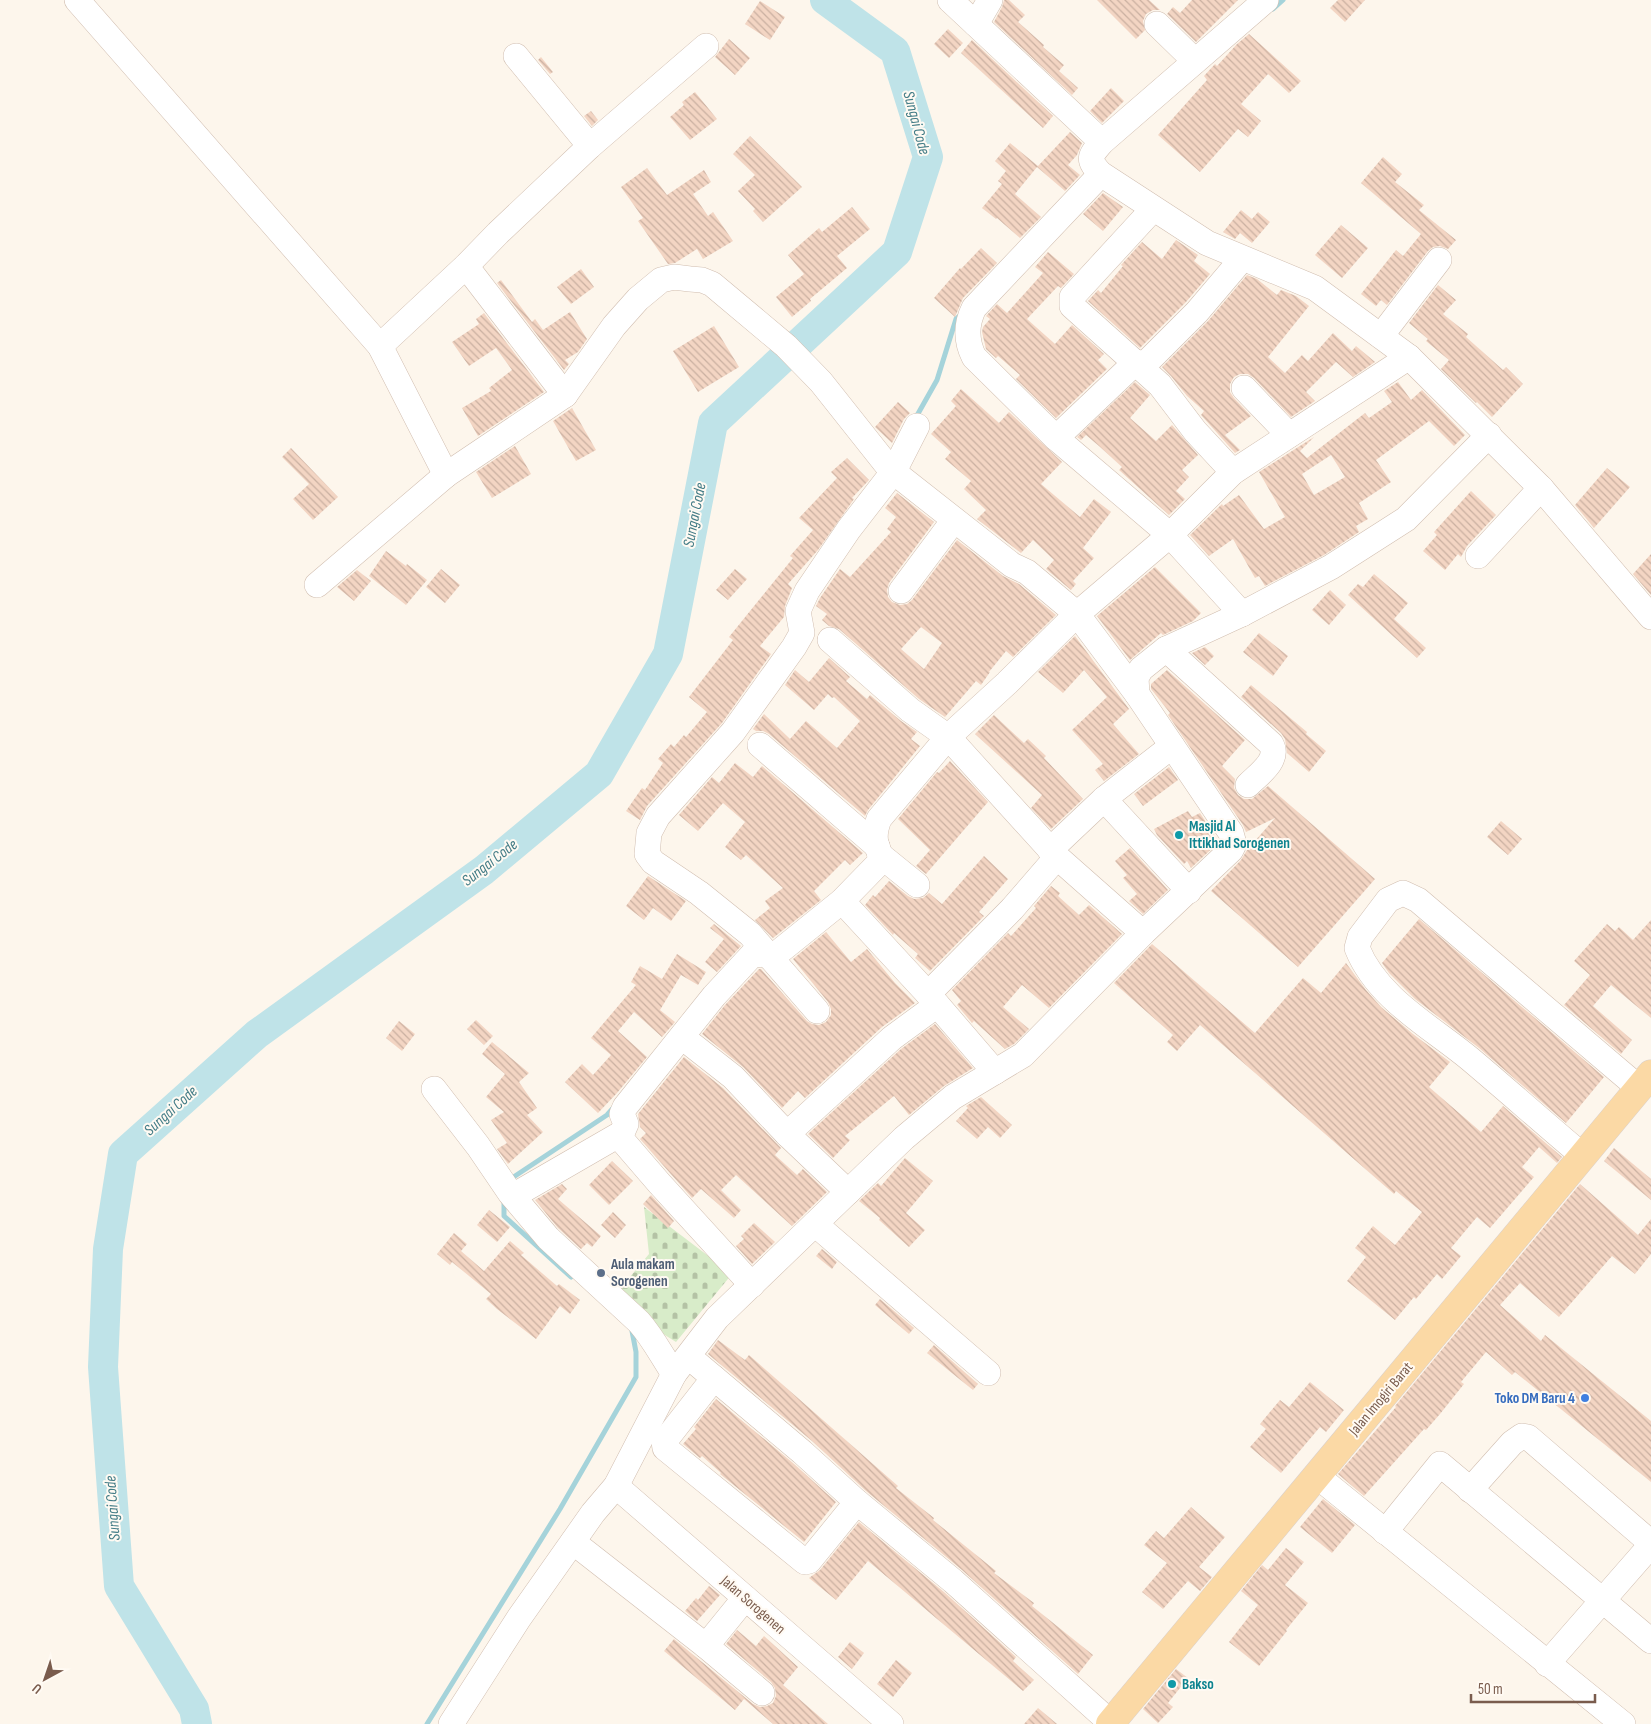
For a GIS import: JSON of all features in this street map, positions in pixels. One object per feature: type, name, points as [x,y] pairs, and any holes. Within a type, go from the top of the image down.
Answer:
[{"type":"main road","name":"Jalan Imogiri Barat","points":[[1118,1721],[1317,1476],[1645,1081]]},
{"type":"street","points":[[77,0],[380,346],[446,474]]},
{"type":"street","points":[[950,0],[1102,142]]},
{"type":"street","points":[[976,24],[990,0]]},
{"type":"street","points":[[1266,0],[1102,142],[1092,154],[1098,170],[1153,209],[1207,243],[1315,288],[1409,357],[1541,488],[1651,617]]},
{"type":"street","points":[[1156,24],[1195,61]]},
{"type":"street","points":[[380,346],[590,146],[706,46]]},
{"type":"street","points":[[516,56],[590,146]]},
{"type":"street","points":[[1098,170],[974,308],[969,317],[968,335],[970,348],[974,357],[1056,438],[1170,536],[1242,614]]},
{"type":"street","points":[[1153,209],[1086,281],[1072,297],[1071,302],[1075,310],[1160,385],[1195,431],[1233,472]]},
{"type":"street","points":[[1056,438],[1197,312],[1242,259]]},
{"type":"street","points":[[1381,336],[1439,260]]},
{"type":"street","points":[[466,266],[565,395]]},
{"type":"street","points":[[317,585],[446,474],[565,395],[614,326],[638,299],[661,280],[674,278],[702,280],[712,284],[786,346],[821,382],[889,467],[1012,565],[1027,572],[1077,614],[1136,694],[1234,839],[1234,844],[1230,850],[1143,933],[1023,1055],[953,1097],[904,1138],[717,1318],[685,1368],[616,1486],[593,1513],[519,1618],[451,1724]]},
{"type":"street","points":[[752,1285],[658,1183],[622,1140],[622,1133],[626,1124],[622,1114],[625,1107],[714,996],[752,955],[775,955],[842,901],[874,869],[879,863],[879,851],[875,835],[879,819],[948,738],[1077,614],[1170,536],[1233,472],[1409,357]]},
{"type":"street","points":[[1244,388],[1290,435]]},
{"type":"street","points":[[817,1011],[750,934],[725,912],[678,877],[653,862],[647,854],[650,833],[658,816],[733,732],[794,647],[802,634],[798,610],[807,591],[918,426]]},
{"type":"street","points":[[1136,694],[1136,678],[1141,669],[1166,648],[1242,614],[1331,567],[1406,519],[1489,435]]},
{"type":"street","points":[[1478,556],[1541,488]]},
{"type":"street","points":[[901,591],[954,520]]},
{"type":"street","points":[[830,640],[910,710],[948,738],[1054,853],[1143,933]]},
{"type":"street","points":[[1166,648],[1270,744],[1274,750],[1272,759],[1248,784]]},
{"type":"street","points":[[760,745],[916,885]]},
{"type":"street","points":[[787,1134],[932,999],[1012,909],[1054,853],[1104,799],[1172,746]]},
{"type":"street","points":[[1104,799],[1189,891]]},
{"type":"street","points":[[1583,1156],[1469,1059],[1406,1010],[1371,974],[1361,959],[1357,948],[1360,937],[1388,900],[1403,893],[1418,900],[1645,1081]]},
{"type":"street","points":[[842,901],[932,999],[995,1072]]},
{"type":"street","points":[[682,1037],[733,1076],[787,1134],[848,1192]]},
{"type":"street","points":[[434,1089],[509,1190],[548,1238],[638,1322],[652,1337],[660,1354],[685,1368],[714,1378],[802,1452],[856,1502],[953,1581],[1118,1721]]},
{"type":"street","points":[[509,1190],[622,1133]]},
{"type":"street","points":[[815,1224],[988,1373]]},
{"type":"street","points":[[714,1378],[664,1442],[665,1448],[805,1562],[809,1561],[856,1502]]},
{"type":"street","points":[[1470,1490],[1512,1443],[1522,1436],[1528,1436],[1651,1544],[1547,1664]]},
{"type":"street","points":[[1385,1532],[1440,1464],[1651,1641]]},
{"type":"street","points":[[1317,1476],[1623,1724]]},
{"type":"street","name":"Jalan Sorogenen","points":[[616,1486],[891,1724]]},
{"type":"street","points":[[573,1542],[706,1646],[762,1693]]},
{"type":"street","points":[[706,1646],[745,1598]]},
{"type":"green space","points":[[644,1207],[732,1274],[676,1342],[644,1322],[615,1295],[649,1254]]},
{"type":"building","points":[[1004,0],[1009,0],[1025,15],[1018,22],[1064,65],[1059,71],[1078,88],[1072,95],[994,22]]},
{"type":"building","points":[[1097,0],[1149,0],[1160,10],[1153,10],[1146,14],[1143,21],[1145,30],[1136,39]]},
{"type":"building","points":[[1192,0],[1238,0],[1196,42],[1167,14],[1173,7],[1180,13]]},
{"type":"building","points":[[1338,0],[1365,0],[1345,22],[1330,8]]},
{"type":"building","points":[[760,1],[785,17],[770,40],[745,24]]},
{"type":"building","points":[[948,29],[963,43],[949,58],[934,44]]},
{"type":"building","points":[[1249,34],[1301,81],[1289,93],[1268,74],[1241,104],[1261,121],[1248,137],[1238,129],[1200,172],[1158,135],[1207,80],[1204,76],[1215,64],[1217,66]]},
{"type":"building","points":[[729,39],[750,58],[735,75],[715,57]]},
{"type":"building","points":[[972,40],[1053,116],[1043,128],[961,53]]},
{"type":"building","points":[[541,57],[553,72],[550,74],[538,60]]},
{"type":"building","points":[[1111,88],[1124,101],[1102,123],[1090,111]]},
{"type":"building","points":[[695,92],[717,119],[690,140],[670,117],[684,105],[682,102]]},
{"type":"building","points":[[591,111],[598,120],[592,126],[584,116]]},
{"type":"building","points":[[1070,132],[1082,143],[1077,155],[1068,165],[1080,175],[1065,191],[1037,167],[1015,194],[1041,217],[1020,238],[982,208],[1002,184],[998,181],[1006,171],[995,161],[1010,143],[1038,166]]},
{"type":"building","points":[[750,136],[802,187],[763,222],[753,211],[755,209],[738,191],[755,175],[733,154]]},
{"type":"building","points":[[1383,157],[1402,174],[1395,182],[1424,205],[1419,210],[1456,240],[1448,249],[1440,246],[1433,247],[1428,251],[1387,305],[1381,300],[1376,306],[1361,294],[1396,250],[1403,256],[1421,234],[1361,183]]},
{"type":"building","points":[[647,168],[667,195],[704,170],[711,182],[693,194],[708,216],[713,212],[733,241],[703,259],[697,249],[675,263],[668,264],[638,221],[643,218],[621,187]]},
{"type":"building","points":[[1103,193],[1123,207],[1103,231],[1083,214]]},
{"type":"building","points":[[852,207],[870,229],[837,256],[847,268],[792,317],[776,297],[804,274],[788,255],[819,228],[822,232]]},
{"type":"building","points":[[1241,210],[1252,219],[1258,212],[1270,222],[1252,243],[1240,233],[1235,239],[1223,232]]},
{"type":"building","points":[[1341,225],[1368,248],[1342,278],[1315,255]]},
{"type":"building","points":[[1176,240],[1198,255],[1194,261],[1210,274],[1186,302],[1140,348],[1088,301],[1098,290],[1101,293],[1123,266],[1121,265],[1142,242],[1162,259]]},
{"type":"building","points":[[981,248],[997,263],[963,298],[955,317],[934,298],[960,268]]},
{"type":"building","points":[[1048,252],[1074,274],[1061,288],[1058,286],[1027,319],[1055,344],[1072,325],[1104,354],[1098,360],[1107,369],[1056,418],[1016,379],[1020,375],[998,356],[996,358],[986,349],[982,332],[983,327],[990,319],[986,316],[997,304],[1007,313],[1043,273],[1035,267]]},
{"type":"building","points":[[581,269],[594,287],[571,304],[557,287]]},
{"type":"building","points":[[1247,275],[1257,279],[1277,295],[1281,290],[1296,296],[1309,306],[1268,357],[1285,373],[1302,355],[1308,361],[1333,333],[1352,351],[1356,346],[1375,362],[1353,377],[1336,362],[1306,392],[1315,401],[1291,417],[1254,378],[1248,374],[1240,374],[1234,377],[1230,384],[1230,392],[1251,416],[1225,435],[1240,450],[1235,453],[1201,415],[1204,411],[1187,396],[1162,367],[1208,321]]},
{"type":"building","points":[[501,280],[532,322],[535,319],[543,330],[570,312],[587,339],[578,352],[565,360],[569,364],[564,370],[497,283]]},
{"type":"building","points":[[1438,285],[1456,300],[1443,314],[1468,334],[1466,337],[1503,370],[1506,367],[1523,384],[1492,417],[1441,369],[1449,360],[1426,341],[1428,339],[1409,323]]},
{"type":"building","points":[[484,313],[544,392],[478,436],[462,408],[491,391],[489,388],[512,370],[496,348],[469,366],[452,342],[479,324],[476,319]]},
{"type":"building","points":[[714,326],[739,367],[698,392],[673,351]]},
{"type":"building","points":[[1135,382],[1150,395],[1130,418],[1156,441],[1172,425],[1198,455],[1182,470],[1189,477],[1176,491],[1185,499],[1169,515],[1119,470],[1122,467],[1099,446],[1086,435],[1081,440],[1077,437]]},
{"type":"building","points":[[1398,382],[1411,400],[1422,390],[1465,435],[1454,446],[1429,421],[1376,460],[1391,482],[1359,503],[1368,519],[1356,526],[1359,532],[1324,555],[1265,586],[1259,576],[1255,578],[1233,539],[1209,556],[1190,535],[1222,504],[1223,506],[1239,495],[1264,529],[1285,517],[1259,472],[1314,437],[1300,451],[1307,458],[1365,413],[1369,418],[1392,402],[1384,391]],"holes":[[[1331,455],[1345,477],[1314,495],[1302,474]]]},
{"type":"building","points":[[961,389],[999,423],[1009,412],[1062,462],[1041,484],[1080,517],[1094,499],[1111,512],[1083,548],[1094,558],[1073,581],[1076,584],[1071,590],[1046,569],[1054,560],[1033,540],[1021,553],[977,519],[986,510],[964,489],[971,481],[945,459],[951,452],[931,434],[956,406],[951,401]]},
{"type":"building","points":[[898,402],[910,413],[904,419],[892,443],[875,427]]},
{"type":"building","points":[[572,408],[596,450],[576,461],[553,421]]},
{"type":"building","points":[[515,446],[531,474],[492,498],[476,472]]},
{"type":"building","points":[[291,448],[338,497],[313,520],[293,499],[309,484],[282,457]]},
{"type":"building","points":[[847,458],[869,480],[852,498],[854,499],[818,550],[788,584],[792,588],[785,606],[784,617],[760,646],[771,654],[722,723],[647,806],[640,820],[626,811],[642,788],[645,790],[663,763],[658,759],[671,744],[674,747],[684,735],[686,737],[707,712],[689,697],[733,640],[729,637],[793,558],[790,556],[813,530],[799,518],[837,478],[831,472]]},
{"type":"building","points":[[1607,468],[1630,487],[1594,528],[1575,505]]},
{"type":"building","points":[[1471,491],[1496,515],[1467,546],[1461,557],[1458,554],[1445,570],[1423,551],[1437,535],[1434,532]]},
{"type":"building","points":[[897,493],[934,522],[889,583],[888,597],[892,602],[900,605],[907,604],[912,600],[957,540],[1003,576],[1019,584],[1056,615],[1013,657],[1006,651],[981,685],[976,681],[945,717],[919,699],[839,629],[829,626],[822,620],[827,614],[816,606],[840,569],[850,577],[891,532],[887,529],[896,517],[885,508]],"holes":[[[921,627],[942,643],[924,669],[901,649]]]},
{"type":"building","points":[[386,551],[406,566],[407,564],[427,580],[406,605],[369,576]]},
{"type":"building","points":[[1651,554],[1651,595],[1633,574]]},
{"type":"building","points":[[1155,567],[1201,613],[1193,621],[1163,635],[1161,633],[1130,660],[1097,616]]},
{"type":"building","points":[[441,569],[460,585],[445,603],[426,587]]},
{"type":"building","points":[[735,569],[747,579],[728,600],[716,590]]},
{"type":"building","points":[[357,570],[371,581],[354,601],[337,587]]},
{"type":"building","points":[[1374,574],[1408,603],[1394,619],[1426,648],[1417,658],[1348,595],[1358,584],[1363,587]]},
{"type":"building","points":[[1330,590],[1346,605],[1329,625],[1312,610]]},
{"type":"building","points":[[1259,633],[1288,656],[1273,676],[1243,652]]},
{"type":"building","points":[[1075,636],[1129,709],[1113,724],[1139,754],[1104,781],[1095,770],[1103,764],[1072,730],[1107,697],[1084,670],[1063,693],[1038,672]]},
{"type":"building","points":[[1205,647],[1214,656],[1205,665],[1192,653]]},
{"type":"building","points":[[829,658],[850,677],[846,681],[867,699],[870,695],[917,732],[911,739],[920,746],[865,816],[769,734],[753,729],[764,714],[790,739],[806,721],[837,748],[860,721],[834,697],[832,698],[828,694],[814,710],[785,685],[795,670],[809,682]]},
{"type":"building","points":[[1167,670],[1245,740],[1222,766],[1235,779],[1234,788],[1238,795],[1244,799],[1252,799],[1268,786],[1375,879],[1298,967],[1211,891],[1241,860],[1247,850],[1275,818],[1246,832],[1168,715],[1170,713],[1151,689],[1151,684]]},
{"type":"building","points":[[1251,685],[1307,732],[1306,734],[1326,751],[1309,772],[1287,753],[1285,739],[1281,733],[1241,697]]},
{"type":"building","points":[[994,715],[1024,743],[1028,739],[1046,756],[1044,758],[1083,799],[1051,829],[1031,808],[1042,795],[975,734]]},
{"type":"building","points":[[950,761],[988,802],[926,874],[916,866],[930,850],[898,819],[937,772],[939,773]]},
{"type":"building","points":[[735,763],[753,777],[762,766],[863,853],[850,865],[845,860],[814,891],[821,900],[773,938],[755,920],[770,908],[765,901],[783,888],[746,855],[741,860],[725,847],[745,822],[723,803],[698,831],[679,815],[712,777],[719,783]]},
{"type":"building","points":[[1169,767],[1178,780],[1143,806],[1134,794]]},
{"type":"building","points":[[1188,811],[1192,817],[1200,813],[1219,842],[1191,868],[1187,861],[1184,864],[1157,835],[1154,829]]},
{"type":"building","points":[[1501,821],[1522,839],[1508,855],[1487,837]]},
{"type":"building","points":[[1130,848],[1168,890],[1143,914],[1129,901],[1137,894],[1123,878],[1127,875],[1115,861]]},
{"type":"building","points":[[984,856],[1008,879],[979,912],[984,916],[930,971],[915,958],[918,954],[894,933],[893,935],[865,905],[889,881],[914,899],[923,898],[929,893],[942,904]]},
{"type":"building","points":[[648,876],[686,901],[671,921],[653,908],[644,920],[626,906]]},
{"type":"building","points":[[1051,886],[1060,893],[1058,896],[1079,915],[1089,905],[1122,934],[1049,1008],[1022,985],[1003,1007],[1029,1029],[1014,1044],[1005,1049],[974,1021],[972,1023],[957,1005],[961,1001],[952,990],[1008,933],[1011,936],[1036,908],[1034,906]]},
{"type":"building","points":[[1419,919],[1604,1077],[1566,1123],[1479,1048],[1415,999],[1389,973],[1382,963]]},
{"type":"building","points":[[1651,920],[1651,1018],[1611,985],[1593,1006],[1632,1040],[1621,1054],[1564,1005],[1590,975],[1574,961],[1607,924],[1615,931],[1619,927],[1633,940]]},
{"type":"building","points":[[714,924],[741,946],[717,972],[705,962],[724,939],[710,928]]},
{"type":"building","points":[[826,932],[851,962],[867,949],[895,983],[915,1003],[882,1027],[805,1098],[798,1091],[782,1108],[743,1067],[702,1034],[725,1005],[759,969],[807,1021],[819,1025],[826,1022],[831,1015],[828,1002],[793,959]]},
{"type":"building","points":[[1152,944],[1255,1033],[1303,978],[1321,993],[1346,963],[1381,1007],[1450,1062],[1429,1087],[1481,1132],[1503,1106],[1562,1157],[1557,1163],[1539,1147],[1522,1167],[1534,1177],[1490,1228],[1477,1217],[1451,1248],[1461,1256],[1442,1279],[1437,1274],[1395,1320],[1347,1281],[1366,1257],[1355,1248],[1373,1226],[1395,1245],[1422,1212],[1396,1191],[1394,1194],[1200,1025],[1177,1051],[1167,1042],[1173,1035],[1114,983]]},
{"type":"building","points":[[677,954],[706,972],[698,985],[681,975],[660,1010],[675,1022],[662,1037],[634,1012],[618,1031],[647,1057],[598,1113],[565,1082],[582,1064],[593,1075],[611,1055],[591,1038],[636,985],[631,982],[640,966],[662,979]]},
{"type":"building","points":[[476,1020],[493,1036],[484,1045],[467,1029]]},
{"type":"building","points":[[399,1021],[415,1034],[402,1051],[386,1038]]},
{"type":"building","points":[[935,1024],[973,1068],[944,1086],[909,1115],[894,1096],[845,1136],[850,1140],[833,1158],[808,1134],[901,1049]]},
{"type":"building","points":[[492,1042],[529,1073],[519,1082],[537,1108],[527,1115],[543,1132],[508,1164],[497,1149],[507,1143],[491,1120],[504,1112],[486,1097],[505,1074],[482,1054]]},
{"type":"building","points":[[684,1057],[723,1088],[781,1148],[775,1155],[797,1175],[803,1169],[827,1192],[792,1226],[736,1175],[721,1190],[741,1210],[734,1218],[701,1189],[692,1198],[640,1139],[646,1133],[640,1127],[638,1114]]},
{"type":"building","points":[[981,1097],[1012,1125],[1000,1138],[988,1127],[977,1139],[956,1121],[968,1108],[966,1106]]},
{"type":"building","points":[[1614,1148],[1651,1179],[1651,1200],[1604,1161]]},
{"type":"building","points":[[905,1158],[933,1181],[906,1213],[925,1230],[909,1247],[879,1220],[880,1218],[859,1201],[878,1183],[881,1186]]},
{"type":"building","points":[[612,1161],[633,1181],[609,1205],[589,1185]]},
{"type":"building","points":[[562,1184],[567,1189],[558,1199],[601,1236],[592,1247],[587,1243],[581,1249],[558,1228],[535,1200]]},
{"type":"building","points":[[1580,1184],[1638,1235],[1651,1219],[1651,1254],[1635,1274],[1612,1256],[1559,1317],[1520,1283],[1500,1305],[1541,1341],[1545,1335],[1651,1421],[1651,1482],[1515,1372],[1512,1375],[1486,1352],[1461,1382],[1464,1384],[1440,1414],[1426,1430],[1424,1429],[1364,1496],[1338,1474],[1396,1407]]},
{"type":"building","points":[[651,1195],[674,1221],[668,1228],[643,1204]]},
{"type":"building","points":[[489,1210],[510,1227],[497,1242],[477,1225]]},
{"type":"building","points":[[613,1212],[626,1225],[615,1238],[601,1225]]},
{"type":"building","points":[[754,1223],[775,1242],[752,1264],[736,1246],[744,1239],[741,1236]]},
{"type":"building","points":[[454,1233],[467,1244],[461,1251],[484,1271],[510,1241],[524,1253],[521,1255],[557,1286],[559,1284],[580,1300],[570,1314],[560,1306],[536,1339],[486,1299],[491,1294],[452,1262],[450,1265],[437,1254]]},
{"type":"building","points":[[822,1249],[837,1262],[832,1269],[816,1256]]},
{"type":"building","points":[[880,1299],[914,1328],[909,1334],[875,1305]]},
{"type":"building","points":[[718,1340],[745,1360],[749,1355],[898,1486],[896,1488],[996,1571],[994,1573],[1034,1603],[1032,1606],[1093,1655],[1078,1674],[962,1570],[866,1491],[812,1441],[708,1354]]},
{"type":"building","points":[[934,1345],[978,1384],[973,1390],[927,1353]]},
{"type":"building","points":[[1310,1382],[1344,1410],[1326,1432],[1320,1427],[1281,1473],[1250,1447],[1266,1429],[1260,1424],[1280,1400],[1289,1407]]},
{"type":"building","points":[[716,1399],[793,1463],[836,1502],[804,1542],[720,1474],[702,1456],[700,1458],[683,1444],[696,1429],[694,1427]]},
{"type":"building","points":[[1323,1499],[1355,1525],[1332,1553],[1300,1527]]},
{"type":"building","points":[[1191,1507],[1225,1537],[1199,1567],[1212,1577],[1200,1591],[1188,1581],[1163,1609],[1142,1592],[1167,1563],[1144,1545],[1156,1531],[1164,1538]]},
{"type":"building","points":[[859,1522],[944,1592],[1016,1657],[1013,1661],[1034,1680],[1023,1691],[868,1561],[836,1600],[809,1578],[820,1570]]},
{"type":"building","points":[[1286,1548],[1304,1562],[1285,1585],[1308,1603],[1259,1666],[1229,1642],[1258,1605],[1241,1591],[1262,1565],[1268,1570]]},
{"type":"building","points":[[709,1586],[720,1595],[697,1621],[685,1611],[696,1598],[698,1600]]},
{"type":"building","points":[[737,1630],[756,1646],[764,1636],[798,1667],[783,1685],[828,1724],[773,1724],[744,1699],[735,1710],[664,1651],[674,1639],[753,1704],[760,1707],[767,1706],[773,1703],[776,1696],[775,1688],[771,1682],[726,1644]]},
{"type":"building","points":[[850,1642],[864,1653],[852,1669],[838,1657]]},
{"type":"building","points":[[896,1660],[912,1673],[893,1697],[877,1684]]},
{"type":"building","points":[[1176,1669],[1188,1678],[1168,1703],[1173,1707],[1158,1723],[1143,1709]]},
{"type":"building","points":[[1038,1708],[1057,1724],[1024,1724]]},
{"type":"waterway","name":"Sungai Code","points":[[197,1724],[194,1709],[119,1586],[103,1367],[108,1249],[123,1154],[257,1034],[484,870],[599,774],[668,654],[713,423],[897,252],[928,157],[895,51],[825,0]]},
{"type":"waterway","points":[[1273,9],[1283,0]]},
{"type":"waterway","points":[[915,419],[937,380],[956,319],[962,314]]},
{"type":"waterway","points":[[509,1180],[607,1115],[615,1106]]},
{"type":"waterway","points":[[504,1200],[504,1216],[571,1277]]},
{"type":"waterway","points":[[427,1724],[560,1509],[636,1377],[636,1352],[632,1331]]},
{"type":"place","name":"Masjid Al Ittikhad Sorogenen","points":[[1179,835]]},
{"type":"place","name":"Aula makam Sorogenen","points":[[601,1273]]},
{"type":"place","name":"Toko DM Baru 4","points":[[1585,1398]]},
{"type":"place","name":"Bakso","points":[[1172,1684]]}]
